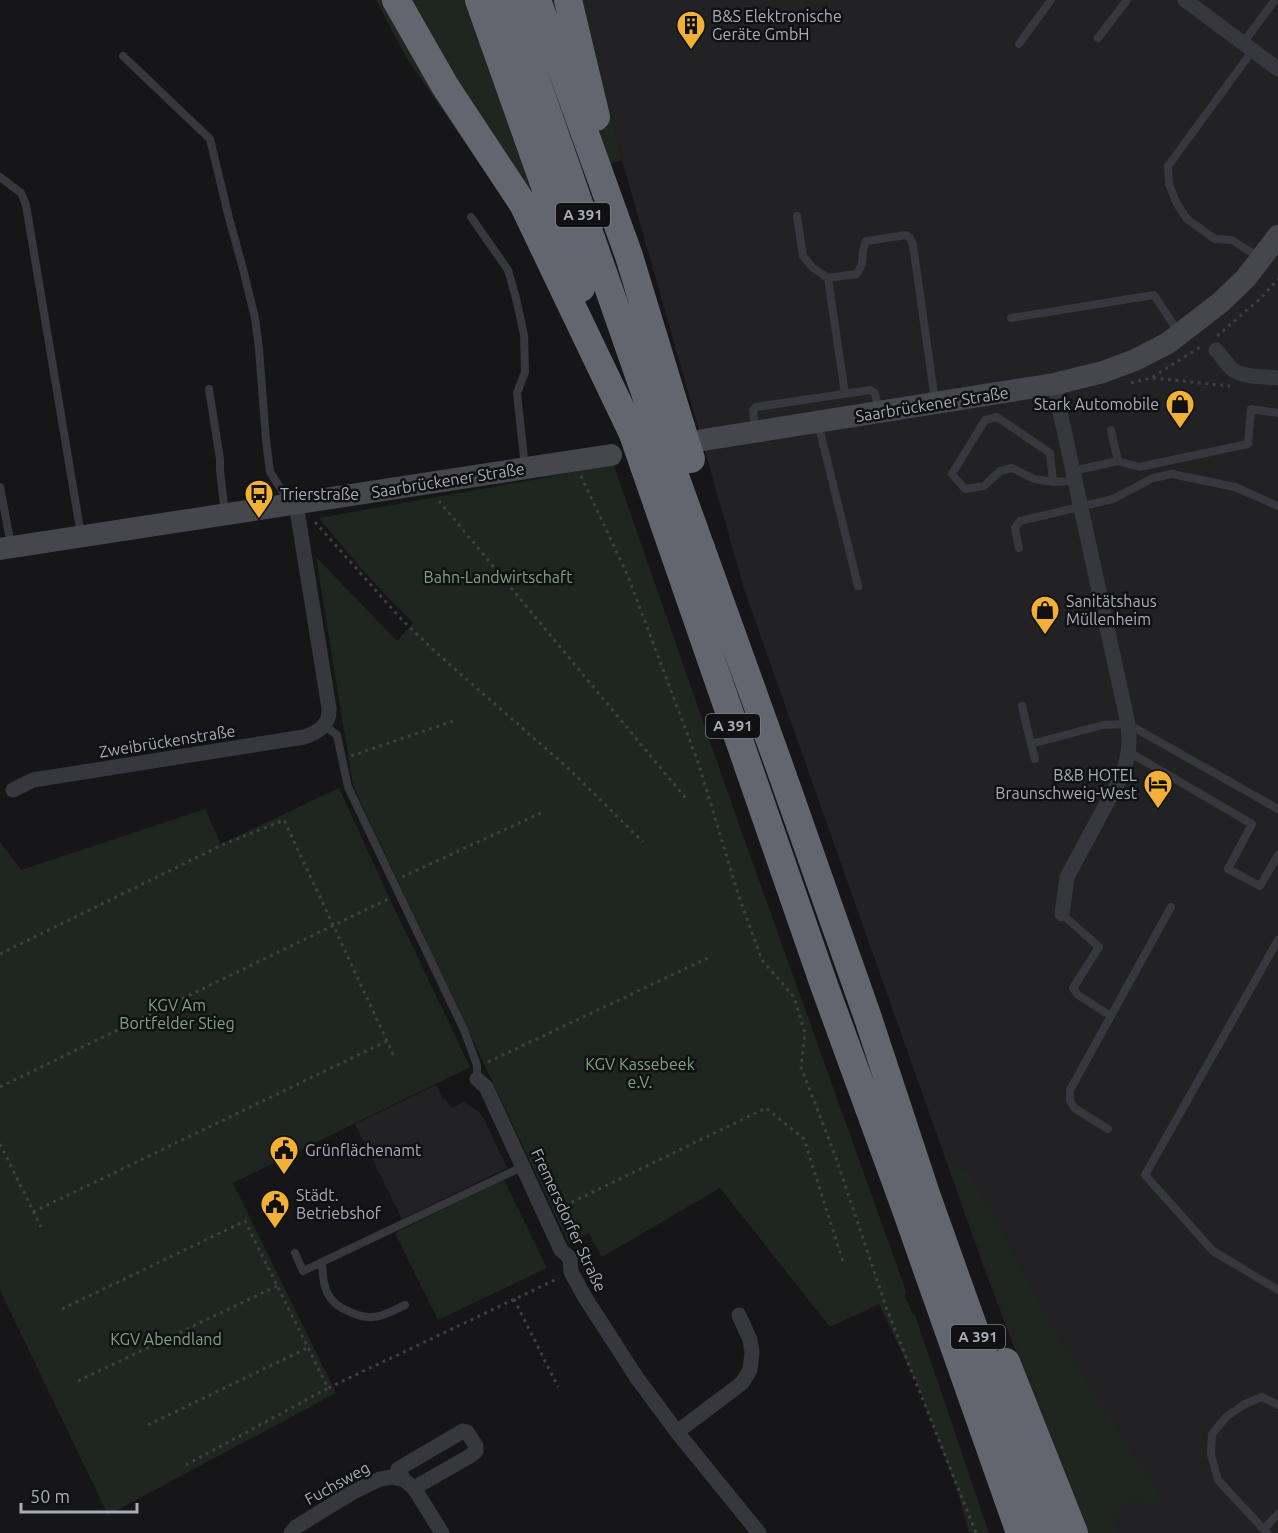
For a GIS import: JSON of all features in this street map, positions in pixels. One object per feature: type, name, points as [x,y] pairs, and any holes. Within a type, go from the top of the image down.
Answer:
[{"type":"highway","points":[[396,0],[445,86],[523,204],[669,446]]},
{"type":"highway","name":"A 391","points":[[479,0],[669,446],[824,985],[1020,1533]]},
{"type":"highway","name":"A 391","points":[[508,0],[669,446],[927,1194],[1047,1533]]},
{"type":"highway","points":[[537,0],[629,256]]},
{"type":"highway","points":[[568,0],[629,256],[669,446]]},
{"type":"highway","points":[[910,1141],[945,1209],[1074,1533]]},
{"type":"highway","points":[[998,1467],[1008,1533]]},
{"type":"street","points":[[1185,0],[1278,69]]},
{"type":"street","name":"Saarbrückener Straße","points":[[669,446],[1054,384],[1103,372],[1135,360],[1180,335],[1221,302],[1246,278],[1278,236]]},
{"type":"street","points":[[1216,350],[1237,372],[1278,378]]},
{"type":"street","points":[[1054,384],[1128,724],[1130,743],[1128,759],[1116,786],[1067,876],[1062,914]]},
{"type":"street","name":"Saarbrückener Straße","points":[[6,548],[611,455]]},
{"type":"street","points":[[291,505],[329,708],[325,726]]},
{"type":"street","name":"Zweibrückenstraße","points":[[13,790],[33,780],[304,737],[316,733],[325,726]]},
{"type":"street","name":"Fremersdorfer Straße","points":[[477,1072],[524,1166],[561,1250],[570,1258],[571,1272],[586,1299],[628,1365],[677,1432],[759,1533]]},
{"type":"street","points":[[677,1432],[742,1383],[750,1370],[752,1352],[750,1340],[739,1315]]},
{"type":"street","name":"Fuchsweg","points":[[276,1533],[293,1530],[353,1492],[380,1479],[392,1477],[409,1484],[441,1533]]},
{"type":"lane","points":[[1019,44],[1051,0]]},
{"type":"lane","points":[[1098,38],[1127,0]]},
{"type":"lane","points":[[1261,259],[1232,240],[1215,239],[1187,219],[1176,204],[1169,184],[1168,166],[1248,47],[1275,0]]},
{"type":"lane","points":[[123,56],[210,139],[255,318],[270,472],[291,505]]},
{"type":"lane","points":[[0,177],[21,193],[26,205],[81,536]]},
{"type":"lane","points":[[797,216],[803,256],[813,268],[828,278],[858,274],[866,241],[906,235],[910,238],[913,245],[935,403]]},
{"type":"lane","points":[[471,217],[508,270],[518,307],[524,336],[525,372],[517,393],[525,468]]},
{"type":"lane","points":[[828,278],[845,394]]},
{"type":"lane","points":[[1011,318],[1154,295],[1180,335]]},
{"type":"lane","points":[[209,389],[220,459],[219,471],[225,514]]},
{"type":"lane","points":[[756,432],[753,411],[756,406],[870,390],[875,393],[880,412]]},
{"type":"lane","points":[[1053,482],[1050,453],[997,417],[985,420],[952,474],[965,489],[984,486],[1000,471],[1012,468],[1034,479],[1053,482],[1118,461],[1139,467],[1248,444],[1251,409],[1278,413]]},
{"type":"lane","points":[[818,422],[858,586]]},
{"type":"lane","points":[[1111,430],[1118,461]]},
{"type":"lane","points":[[1019,548],[1015,528],[1020,521],[1113,499],[1153,478],[1172,474],[1234,487],[1278,506]]},
{"type":"lane","points":[[0,487],[6,548]]},
{"type":"lane","points":[[1022,706],[1035,759]]},
{"type":"lane","points":[[1031,744],[1103,725],[1128,724],[1278,809]]},
{"type":"lane","points":[[325,726],[337,735],[348,787],[464,1030],[477,1072]]},
{"type":"lane","points":[[1129,752],[1252,824],[1228,869],[1260,886],[1278,855]]},
{"type":"lane","points":[[1108,1128],[1074,1108],[1069,1095],[1070,1090],[1171,907]]},
{"type":"lane","points":[[1062,914],[1099,947],[1073,988],[1078,995],[1111,1016]]},
{"type":"lane","points":[[1278,940],[1145,1175],[1214,1251],[1278,1290]]},
{"type":"lane","points":[[295,1253],[303,1271],[524,1166]]},
{"type":"lane","points":[[322,1262],[323,1282],[328,1298],[343,1309],[357,1315],[375,1317],[405,1305]]},
{"type":"lane","points":[[1278,1405],[1262,1397],[1245,1404],[1227,1416],[1212,1434],[1210,1455],[1218,1480],[1265,1531],[1278,1514]]},
{"type":"path","points":[[1151,378],[1233,386]]},
{"type":"path","points":[[578,469],[641,609],[699,765],[739,897],[762,960],[794,997],[806,1033],[801,1067],[836,1158],[886,1307],[975,1532],[970,1533]]},
{"type":"path","points":[[440,502],[688,801]]},
{"type":"path","points":[[291,505],[324,531],[402,620],[569,769],[643,842]]},
{"type":"path","points":[[341,759],[453,721]]},
{"type":"path","points":[[392,882],[543,812]]},
{"type":"path","points":[[0,954],[222,845],[284,820],[395,1058]]},
{"type":"path","points":[[0,1087],[398,894]]},
{"type":"path","points":[[477,1072],[485,1064],[712,957]]},
{"type":"path","points":[[33,1212],[387,1041]]},
{"type":"path","points":[[546,1215],[766,1108],[804,1139],[844,1264]]},
{"type":"path","points":[[0,1144],[40,1227]]},
{"type":"path","points":[[62,1309],[245,1221]]},
{"type":"path","points":[[78,1381],[277,1286]]},
{"type":"path","points":[[514,1299],[558,1387]]},
{"type":"path","points":[[148,1425],[307,1348]]},
{"type":"path","points":[[186,1465],[328,1388]]},
{"type":"shaded area","points":[[586,0],[1278,0],[1278,1533],[1085,1533],[984,1268],[745,592],[622,160]]},
{"type":"shaded area","points":[[436,1085],[451,1108],[464,1102],[479,1112],[507,1168],[402,1219],[355,1124]]},
{"type":"green space","points":[[376,0],[586,0],[622,160],[501,196],[406,57]]},
{"type":"green space","points":[[613,463],[737,819],[906,1291],[905,1296],[915,1315],[989,1533],[969,1533],[958,1492],[918,1386],[879,1304],[830,1327],[720,1188],[602,1257],[589,1233],[569,1244],[353,786],[316,557],[397,641],[413,623],[364,572],[319,518],[554,476]]},
{"type":"green space","name":"KGV Am Bortfelder Stieg","points":[[339,788],[470,1067],[233,1183],[336,1393],[108,1515],[0,1290],[0,842],[21,870],[205,809],[221,844]]},
{"type":"green space","points":[[949,1160],[971,1175],[1056,1334],[1161,1497],[1153,1506],[1136,1497],[1114,1512],[1118,1533],[1089,1533],[982,1254]]},
{"type":"green space","points":[[504,1180],[547,1268],[438,1320],[395,1233]]},
{"type":"place","name":"B&S Elektronische Geräte GmbH","points":[[691,50]]},
{"type":"place","name":"Stark Automobile","points":[[1180,430]]},
{"type":"place","name":"Trierstraße","points":[[259,520]]},
{"type":"place","name":"Sanitätshaus Müllenheim","points":[[1045,636]]},
{"type":"place","name":"B&B HOTEL Braunschweig-West","points":[[1158,810]]},
{"type":"place","name":"Grünflächenamt","points":[[284,1176]]},
{"type":"place","name":"Städt. Betriebshof","points":[[275,1230]]},
{"type":"park label","name":"Bahn-Landwirtschaft","points":[[498,577]]},
{"type":"park label","name":"KGV Kassebeek e.V.","points":[[640,1073]]},
{"type":"park label","name":"KGV Abendland","points":[[166,1339]]}]
